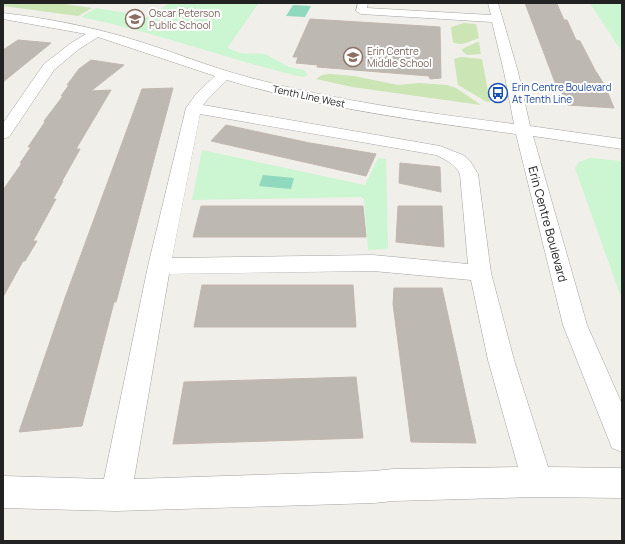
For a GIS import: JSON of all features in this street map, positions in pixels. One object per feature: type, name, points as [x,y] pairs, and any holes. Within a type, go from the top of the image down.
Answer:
[{"type":"street","points":[[363,3],[362,11],[497,19]]},
{"type":"street","name":"Erin Centre Boulevard","points":[[493,3],[511,72],[523,130],[575,325],[622,438]]},
{"type":"street","name":"Tenth Line West","points":[[3,16],[50,23],[96,33],[139,45],[224,75],[261,86],[326,100],[396,112],[622,144]]},
{"type":"street","points":[[3,134],[49,67],[75,46],[96,33]]},
{"type":"street","points":[[116,495],[159,266],[194,108],[201,97],[224,75]]},
{"type":"street","points":[[194,108],[440,151],[464,163],[469,174],[480,273],[501,360],[538,482]]},
{"type":"street","points":[[159,266],[373,263],[480,273]]},
{"type":"street","points":[[3,492],[116,495],[374,487],[393,485],[538,482],[622,483]]},
{"type":"green space","points":[[3,3],[57,3],[92,8],[78,16],[3,6]]},
{"type":"green space","points":[[169,3],[260,3],[228,47],[240,53],[265,54],[289,67],[304,70],[308,75],[303,77],[247,63],[137,30],[81,17],[96,8],[144,16],[133,22],[136,23]]},
{"type":"green space","points":[[590,3],[621,3],[622,52]]},
{"type":"green space","points":[[293,5],[311,6],[305,17],[286,16]]},
{"type":"green space","points":[[464,23],[476,24],[479,38],[463,44],[453,42],[451,27]]},
{"type":"green space","points":[[479,42],[481,54],[467,55],[463,52],[462,49]]},
{"type":"green space","points":[[460,57],[482,59],[490,102],[487,102],[458,85],[454,59]]},
{"type":"green space","points":[[330,74],[354,76],[398,85],[419,83],[447,85],[456,88],[481,105],[352,87],[316,79],[322,75]]},
{"type":"green space","points":[[202,150],[365,185],[378,158],[386,159],[388,249],[368,250],[364,199],[361,197],[192,200]]},
{"type":"green space","points":[[590,158],[622,161],[622,300],[575,168],[579,162]]},
{"type":"green space","points":[[263,175],[294,178],[291,189],[259,186]]},
{"type":"building","points":[[525,3],[557,4],[564,20],[567,20],[576,40],[580,41],[605,86],[614,108],[568,105],[560,88],[556,85]]},
{"type":"building","name":"Erin Centre Middle School","points":[[310,19],[440,27],[441,78],[430,79],[429,76],[317,67],[318,65],[296,63],[298,57],[293,57]]},
{"type":"building","points":[[18,40],[51,43],[3,82],[3,50]]},
{"type":"building","points":[[91,60],[124,65],[91,91],[111,90],[76,149],[80,149],[62,181],[53,199],[56,199],[33,241],[37,241],[25,261],[23,261],[3,297],[3,190],[22,163],[20,163],[31,147],[28,147],[45,122],[44,121],[63,96],[61,96],[69,85],[67,85],[79,69]]},
{"type":"building","points":[[173,88],[116,302],[114,302],[82,426],[19,432],[65,298],[142,89]]},
{"type":"building","points":[[226,125],[310,143],[376,154],[366,176],[211,141]]},
{"type":"building","points":[[400,163],[440,167],[441,192],[399,183]]},
{"type":"building","points":[[201,206],[363,206],[366,237],[193,237]]},
{"type":"building","points":[[398,206],[442,206],[444,247],[396,242]]},
{"type":"building","points":[[202,285],[353,285],[356,327],[194,327]]},
{"type":"building","points":[[394,288],[442,288],[476,443],[411,442],[393,304]]},
{"type":"building","points":[[356,377],[363,438],[173,444],[184,382]]},
{"type":"place","name":"Oscar Peterson Public School","points":[[135,19]]},
{"type":"place","name":"Erin Centre Middle School","points":[[353,57]]},
{"type":"place","name":"Erin Centre Boulevard At Tenth Line","points":[[498,93]]}]
